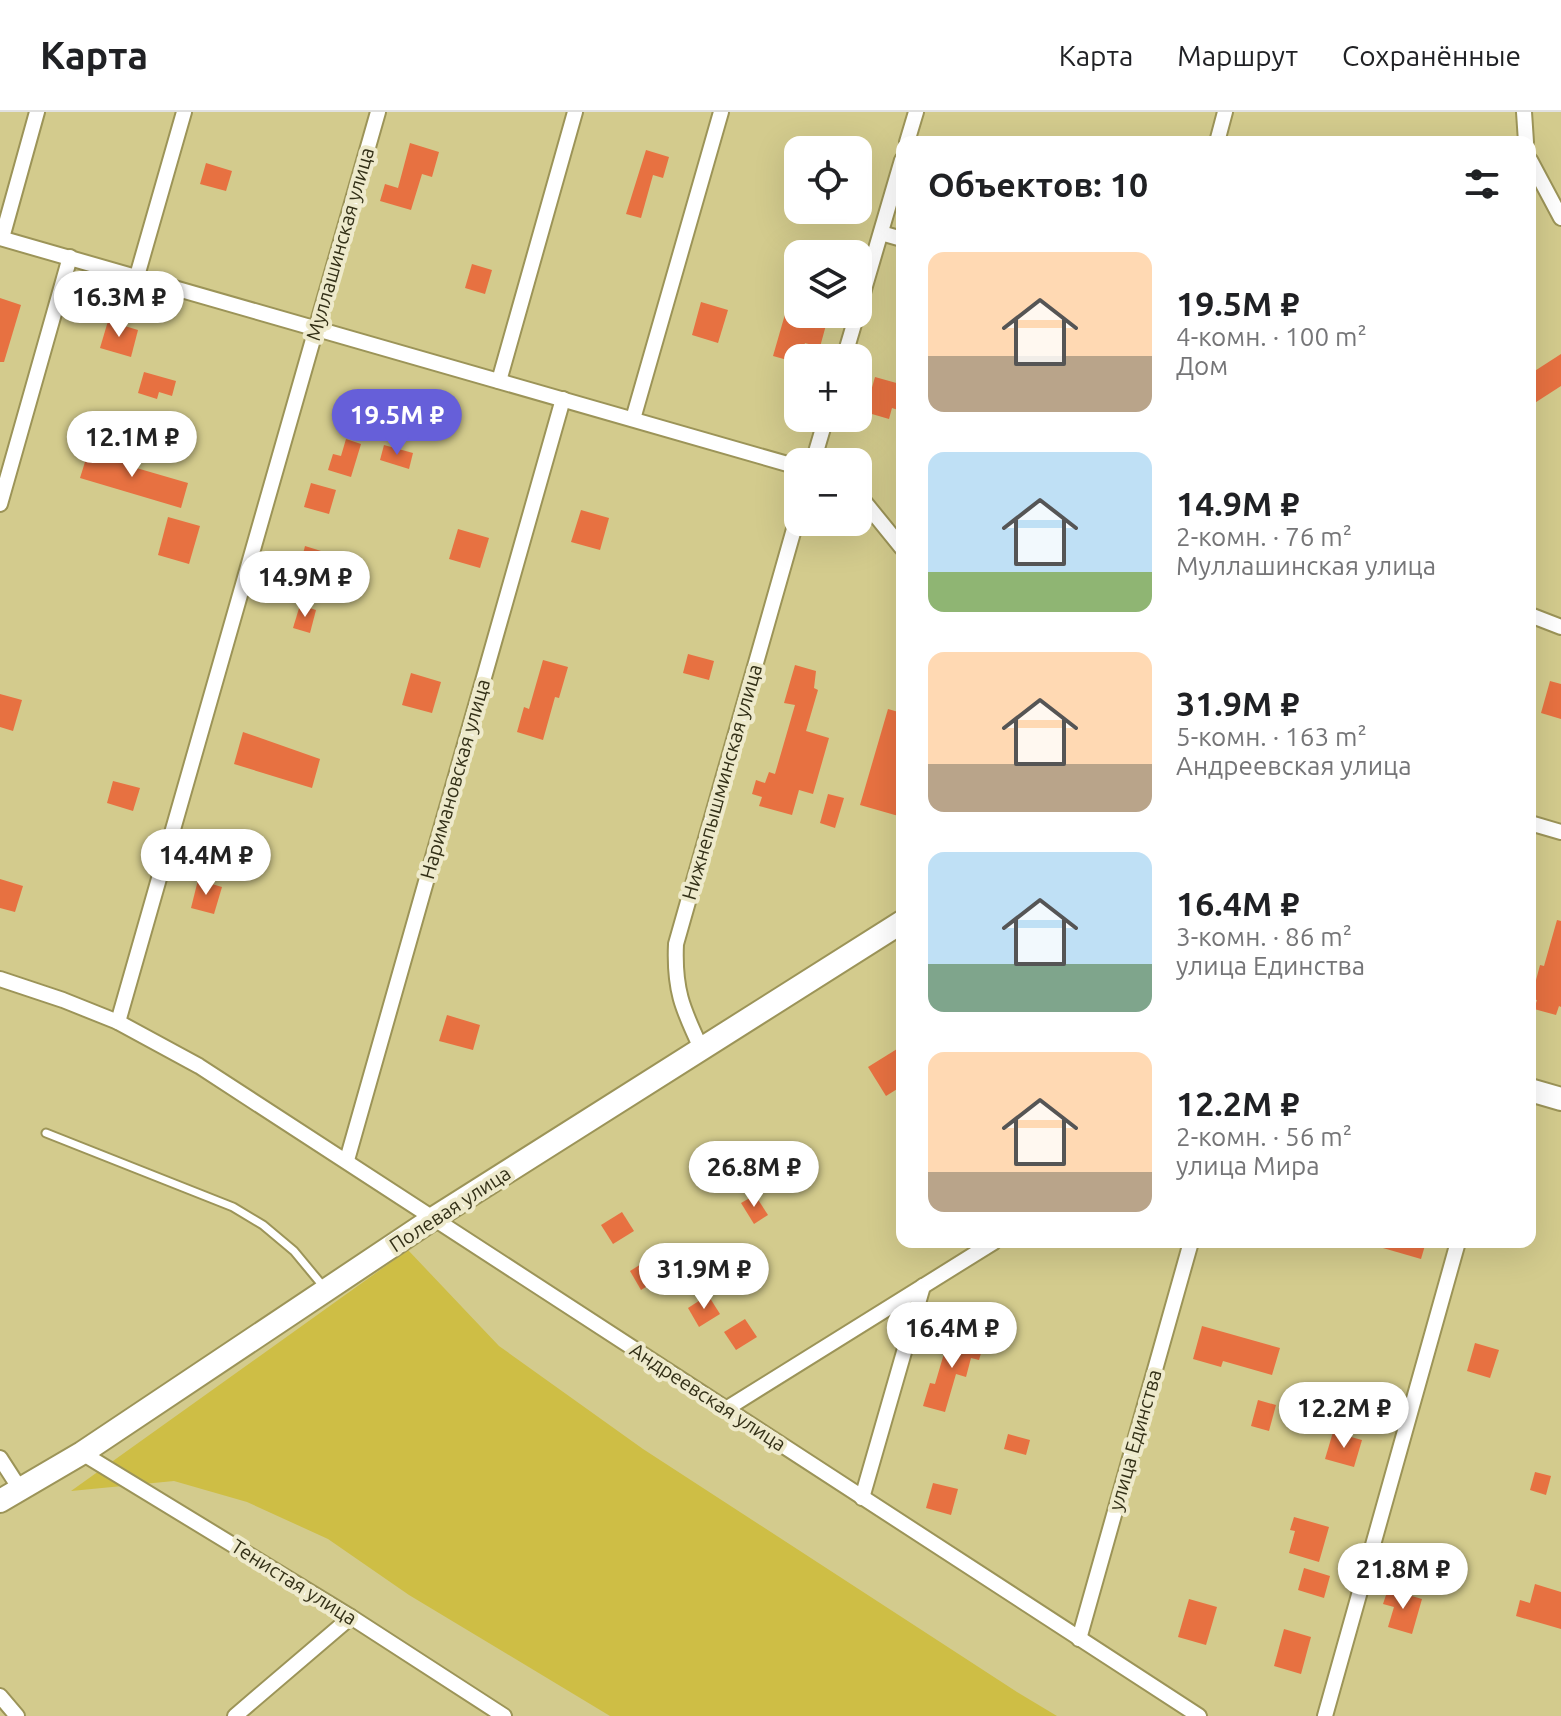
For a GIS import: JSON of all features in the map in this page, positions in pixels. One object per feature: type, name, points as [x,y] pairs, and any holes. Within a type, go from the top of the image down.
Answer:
[{"type":"street","points":[[37,112],[1,238],[784,463]]},
{"type":"street","points":[[137,276],[184,112]]},
{"type":"street","name":"Муллашинская улица","points":[[118,1022],[378,112]]},
{"type":"street","points":[[499,381],[575,112]]},
{"type":"street","points":[[633,419],[721,112]]},
{"type":"street","points":[[909,136],[916,112]]},
{"type":"street","points":[[1219,136],[1225,112]]},
{"type":"street","points":[[1524,112],[1526,136]]},
{"type":"street","points":[[1536,171],[1561,218]]},
{"type":"street","points":[[872,264],[896,181]]},
{"type":"street","points":[[881,233],[896,237]]},
{"type":"street","points":[[0,504],[70,257]]},
{"type":"street","name":"Наримановская улица","points":[[347,1160],[563,399]]},
{"type":"street","points":[[872,511],[896,541]]},
{"type":"street","name":"Нижнепышминская улица","points":[[701,1048],[681,1006],[675,975],[676,944],[792,536]]},
{"type":"street","points":[[1536,617],[1561,627]]},
{"type":"street","points":[[1536,825],[1561,832]]},
{"type":"street","name":"Полевая улица","points":[[0,1501],[82,1453],[434,1218],[896,926]]},
{"type":"street","name":"Андреевская улица","points":[[0,979],[118,1022],[199,1066],[1199,1716]]},
{"type":"street","points":[[1536,1092],[1561,1099]]},
{"type":"street","points":[[726,1409],[984,1248]]},
{"type":"street","name":"улица Единства","points":[[1079,1639],[1189,1248]]},
{"type":"street","points":[[1325,1716],[1456,1248]]},
{"type":"street","points":[[862,1498],[923,1286]]},
{"type":"street","name":"Тенистая улица","points":[[82,1453],[351,1617],[504,1716]]},
{"type":"street","points":[[0,1458],[20,1489]]},
{"type":"street","points":[[235,1716],[351,1617]]},
{"type":"street","points":[[0,1696],[17,1716]]},
{"type":"lane","points":[[46,1133],[233,1207],[263,1225],[294,1251],[326,1290]]},
{"type":"shaded area","points":[[408,1250],[499,1346],[643,1449],[1057,1716],[610,1716],[409,1595],[328,1539],[247,1502],[174,1481],[71,1491]]},
{"type":"building","points":[[410,143],[439,152],[432,177],[422,174],[411,210],[380,201],[385,184],[398,188]]},
{"type":"building","points":[[646,150],[669,157],[663,178],[653,175],[641,218],[626,214]]},
{"type":"building","points":[[206,163],[232,171],[226,191],[200,184]]},
{"type":"building","points":[[472,264],[492,270],[485,294],[465,288]]},
{"type":"building","points":[[0,298],[21,305],[4,362],[0,362]]},
{"type":"building","points":[[701,302],[728,310],[718,343],[692,335]]},
{"type":"building","points":[[784,318],[784,328],[825,328],[821,344],[784,344],[784,359],[773,356]]},
{"type":"building","points":[[108,321],[138,330],[131,357],[100,348]]},
{"type":"building","points":[[1561,354],[1561,386],[1536,402],[1536,370]]},
{"type":"building","points":[[144,372],[176,381],[172,396],[159,392],[157,399],[138,393]]},
{"type":"building","points":[[875,377],[896,383],[896,409],[892,408],[889,419],[872,414]]},
{"type":"building","points":[[346,439],[361,444],[351,477],[328,470],[333,454],[341,456]]},
{"type":"building","points":[[384,445],[413,453],[409,469],[380,460]]},
{"type":"building","points":[[89,449],[135,462],[133,467],[188,483],[181,508],[80,478]]},
{"type":"building","points":[[311,483],[336,490],[329,514],[304,507]]},
{"type":"building","points":[[581,510],[609,518],[600,550],[571,542]]},
{"type":"building","points":[[168,517],[200,526],[189,564],[158,555]]},
{"type":"building","points":[[458,529],[489,538],[480,568],[449,559]]},
{"type":"building","points":[[305,546],[334,555],[327,581],[298,573]]},
{"type":"building","points":[[300,605],[316,610],[310,633],[293,628]]},
{"type":"building","points":[[688,654],[714,661],[709,680],[683,673]]},
{"type":"building","points":[[543,660],[568,667],[559,698],[555,697],[543,740],[517,732],[524,707],[529,709]]},
{"type":"building","points":[[795,665],[816,671],[814,688],[818,690],[806,731],[829,738],[813,794],[799,790],[792,815],[759,806],[762,797],[752,794],[756,780],[765,783],[769,772],[775,774],[795,705],[784,703]]},
{"type":"building","points":[[411,673],[441,682],[432,713],[402,705]]},
{"type":"building","points":[[1550,681],[1561,684],[1561,719],[1541,713]]},
{"type":"building","points":[[0,694],[22,700],[13,731],[0,727]]},
{"type":"building","points":[[888,709],[896,711],[896,815],[860,805]]},
{"type":"building","points":[[243,732],[320,759],[312,788],[234,764]]},
{"type":"building","points":[[113,781],[140,788],[133,811],[107,803]]},
{"type":"building","points":[[828,794],[844,798],[835,828],[820,823]]},
{"type":"building","points":[[0,879],[23,886],[15,912],[0,908]]},
{"type":"building","points":[[198,880],[222,887],[214,914],[191,908]]},
{"type":"building","points":[[1557,920],[1561,921],[1561,1007],[1556,1015],[1536,1010],[1536,980],[1540,965],[1544,966]]},
{"type":"building","points":[[447,1015],[480,1025],[473,1050],[439,1041]]},
{"type":"building","points":[[896,1050],[896,1090],[886,1096],[868,1067]]},
{"type":"building","points":[[755,1195],[768,1215],[754,1224],[741,1203]]},
{"type":"building","points":[[622,1212],[634,1231],[613,1244],[601,1225]]},
{"type":"building","points":[[1383,1248],[1424,1248],[1421,1259]]},
{"type":"building","points":[[651,1258],[662,1277],[641,1290],[630,1271]]},
{"type":"building","points":[[708,1295],[720,1314],[699,1327],[688,1308]]},
{"type":"building","points":[[745,1319],[757,1337],[736,1350],[724,1332]]},
{"type":"building","points":[[1202,1326],[1280,1348],[1272,1375],[1223,1361],[1221,1367],[1193,1359]]},
{"type":"building","points":[[950,1333],[984,1343],[979,1360],[971,1358],[966,1377],[956,1374],[945,1412],[923,1406],[930,1383],[935,1384]]},
{"type":"building","points":[[1475,1343],[1499,1350],[1490,1378],[1467,1371]]},
{"type":"building","points":[[1258,1400],[1276,1405],[1269,1431],[1251,1426]]},
{"type":"building","points":[[1333,1432],[1362,1440],[1354,1467],[1325,1459]]},
{"type":"building","points":[[1008,1434],[1030,1440],[1026,1455],[1004,1449]]},
{"type":"building","points":[[1535,1472],[1551,1476],[1546,1495],[1530,1490]]},
{"type":"building","points":[[933,1483],[958,1489],[951,1515],[926,1508]]},
{"type":"building","points":[[1294,1517],[1329,1527],[1319,1562],[1289,1553],[1295,1531],[1290,1530]]},
{"type":"building","points":[[1304,1568],[1330,1576],[1324,1598],[1298,1590]]},
{"type":"building","points":[[1535,1584],[1561,1592],[1561,1629],[1516,1616],[1520,1600],[1530,1603]]},
{"type":"building","points":[[1388,1589],[1422,1599],[1412,1634],[1388,1627],[1394,1607],[1383,1604]]},
{"type":"building","points":[[1189,1599],[1217,1607],[1206,1645],[1178,1637]]},
{"type":"building","points":[[1284,1629],[1311,1637],[1301,1674],[1274,1666]]}]
